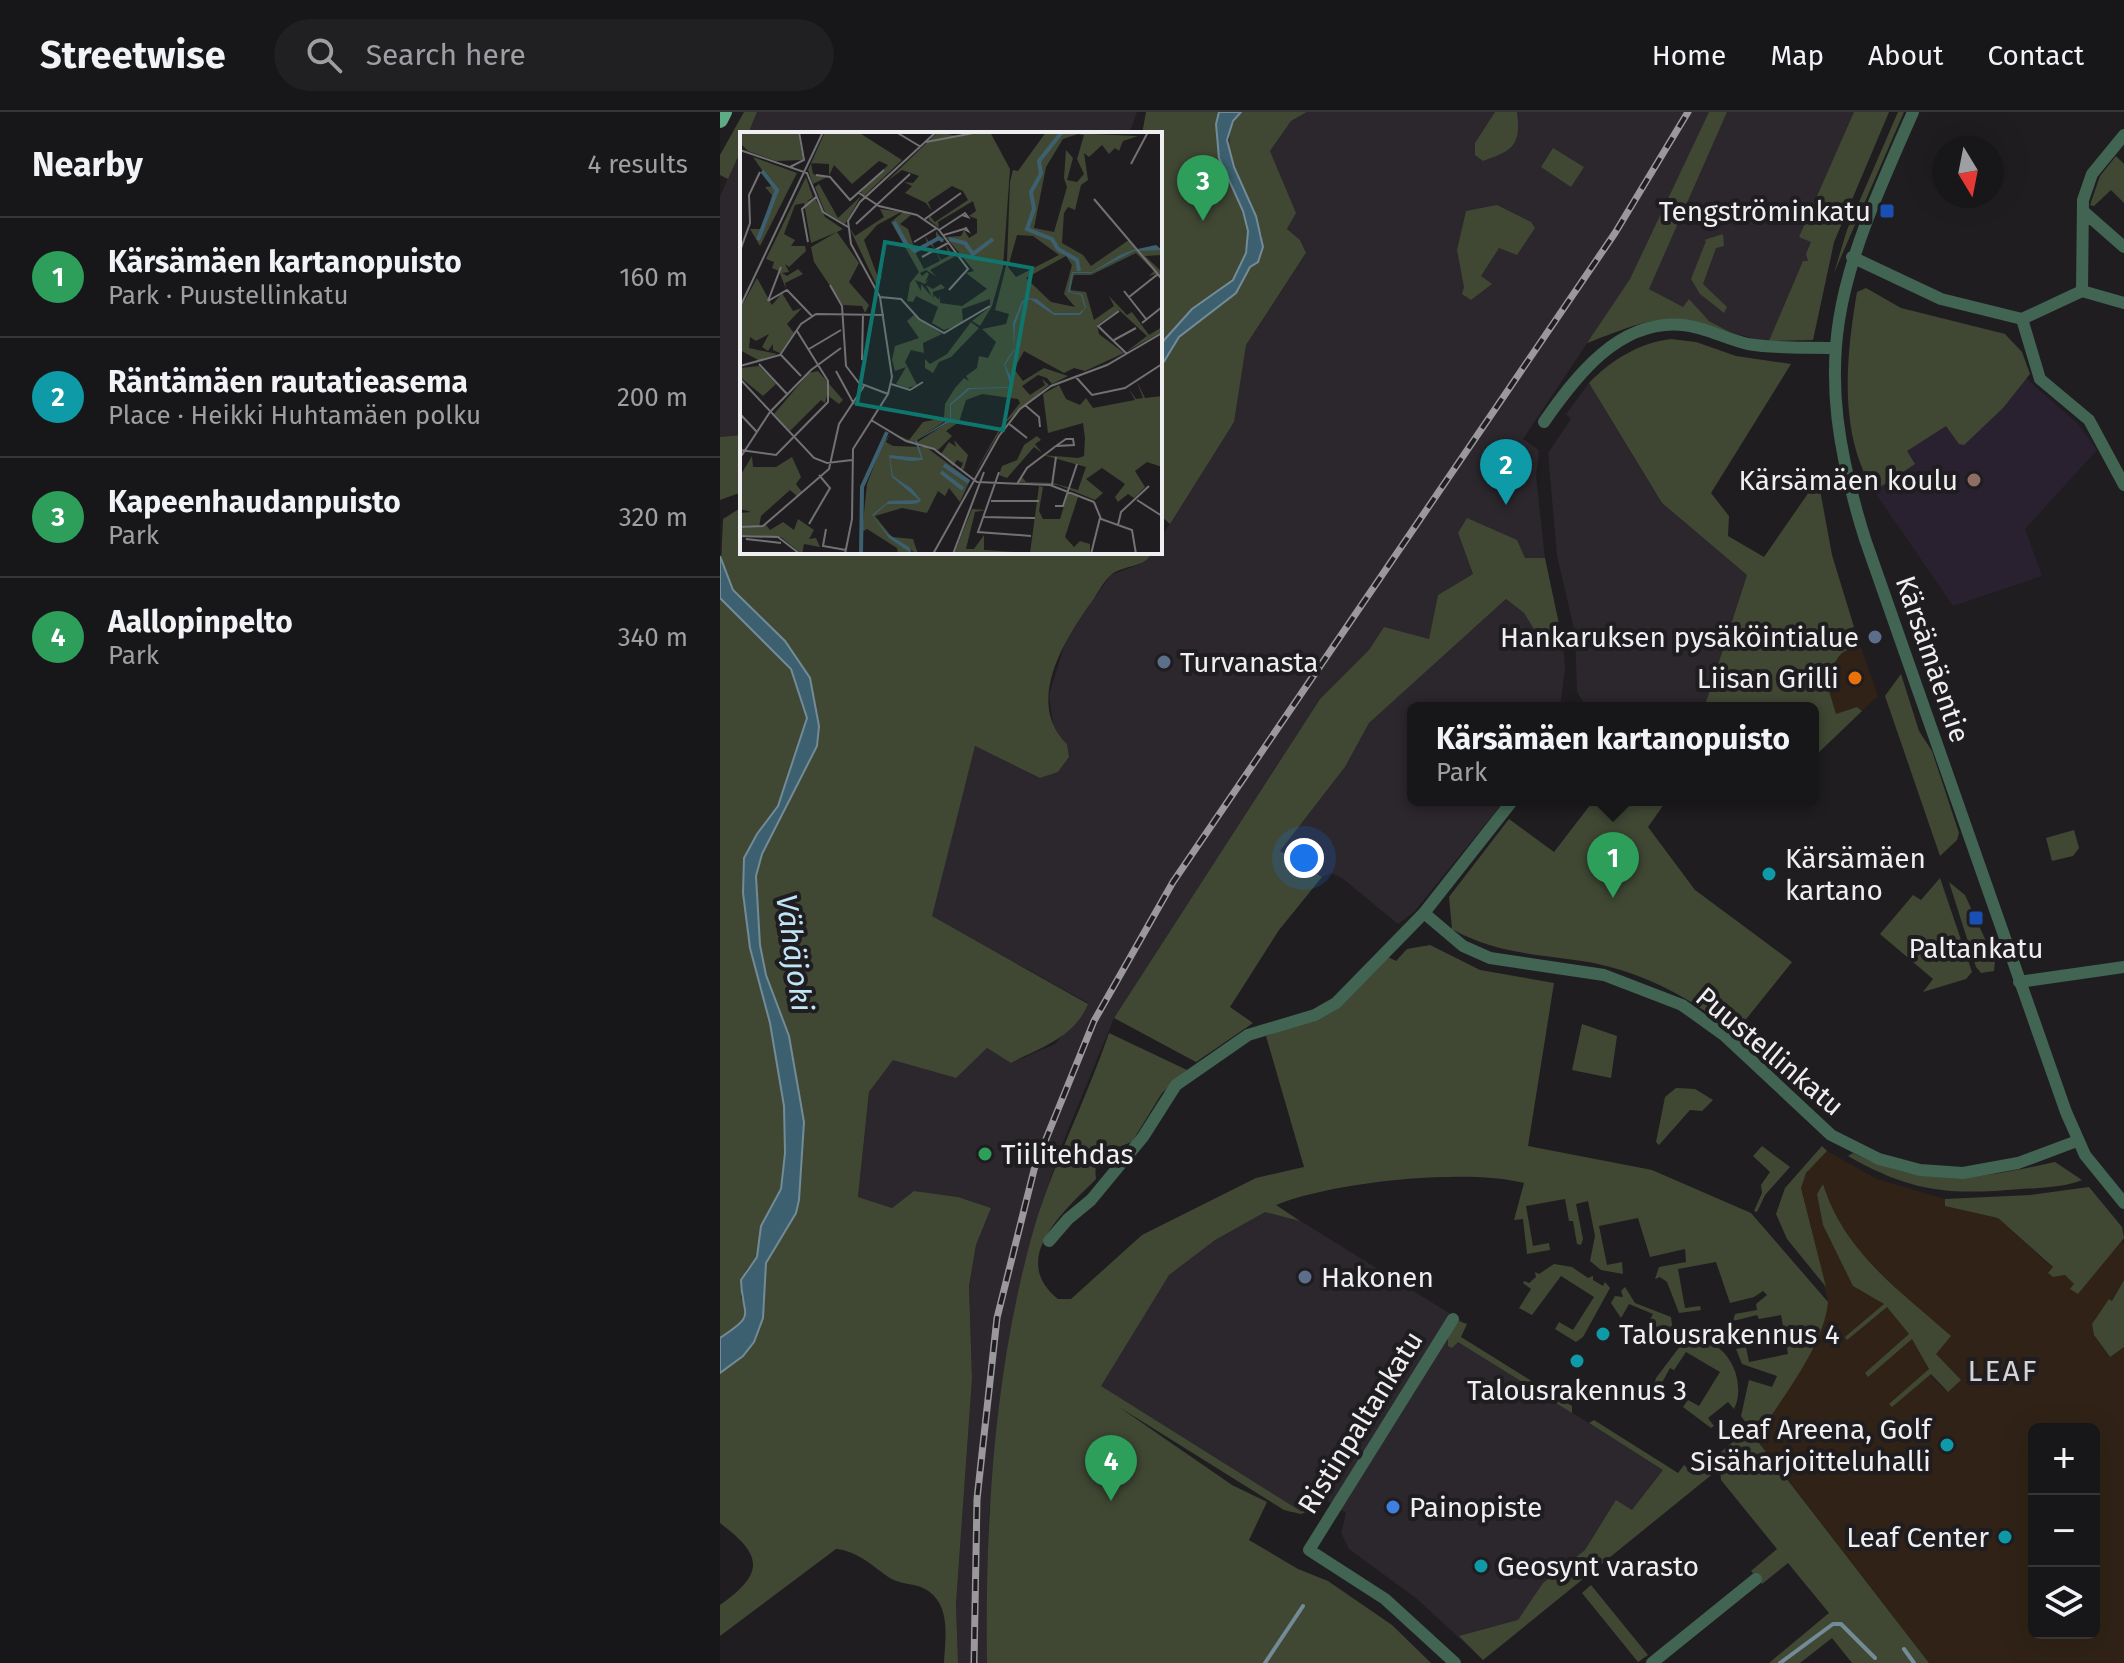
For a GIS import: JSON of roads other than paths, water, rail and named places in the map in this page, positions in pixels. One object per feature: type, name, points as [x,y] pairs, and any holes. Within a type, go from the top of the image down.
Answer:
[{"type":"main road","points":[[720,120],[724,112]]},
{"type":"street","name":"Kärsämäentie","points":[[1913,112],[1852,257],[1839,306],[1834,348],[1837,422],[1857,515],[2077,1141],[2102,1179],[2124,1203]]},
{"type":"street","points":[[2082,291],[2083,211],[2092,174],[2124,135]]},
{"type":"street","points":[[2083,211],[2124,247]]},
{"type":"street","points":[[1852,257],[1941,299],[2022,319],[2082,291],[2124,303]]},
{"type":"street","points":[[2022,319],[2040,379],[2089,420],[2124,485]]},
{"type":"street","points":[[1544,422],[1571,382],[1599,355],[1652,327],[1682,325],[1770,347],[1834,348]]},
{"type":"street","points":[[1049,1241],[1068,1219],[1091,1200],[1143,1137],[1176,1085],[1248,1035],[1315,1015],[1336,1003],[1424,913],[1508,806]]},
{"type":"street","name":"Puustellinkatu","points":[[1424,913],[1463,946],[1490,958],[1604,975],[1682,1005],[1724,1035],[1831,1135],[1879,1159],[1920,1170],[1963,1173],[2018,1163],[2077,1141]]},
{"type":"street","points":[[2019,982],[2124,967]]},
{"type":"street","name":"Ristinpaltankatu","points":[[1453,1319],[1309,1550],[1385,1599],[1455,1663]]},
{"type":"street","points":[[1652,1663],[1756,1579]]},
{"type":"water","points":[[1219,112],[1241,112],[1233,121],[1227,140],[1234,167],[1256,216],[1263,247],[1258,262],[1250,267],[1236,293],[1179,337],[1162,365],[1162,343],[1166,338],[1192,309],[1233,280],[1246,253],[1248,231],[1243,211],[1219,158],[1216,124]]},
{"type":"water","points":[[720,556],[733,590],[785,641],[810,678],[819,726],[817,746],[762,854],[756,876],[760,945],[766,975],[789,1036],[804,1122],[799,1200],[796,1213],[766,1263],[763,1318],[754,1342],[743,1356],[720,1373],[720,1338],[744,1319],[741,1280],[757,1257],[761,1226],[781,1189],[785,1153],[784,1106],[770,1023],[750,948],[743,893],[744,858],[778,806],[807,718],[791,669],[720,598]]},
{"type":"waterway","points":[[1265,1663],[1303,1606]]},
{"type":"waterway","points":[[1780,1663],[1833,1624],[1841,1624],[1875,1658]]},
{"type":"waterway","points":[[1904,1649],[1914,1663]]},
{"type":"railway","points":[[974,1663],[977,1499],[997,1318],[1035,1166],[1094,1021],[1173,882],[1615,233],[1688,112]]},
{"type":"place","name":"Tengströminkatu","points":[[1887,211]]},
{"type":"place","name":"Kapeenhaudanpuisto","points":[[1203,221]]},
{"type":"place","name":"Kärsämäen koulu","points":[[1974,480]]},
{"type":"place","name":"Räntämäen rautatieasema","points":[[1506,505]]},
{"type":"place","name":"Hankaruksen pysäköintialue","points":[[1875,637]]},
{"type":"place","name":"Turvanasta","points":[[1164,662]]},
{"type":"place","name":"Liisan Grilli","points":[[1855,678]]},
{"type":"place","name":"Kärsämäen kartano","points":[[1769,874]]},
{"type":"place","name":"Kärsämäen kartanopuisto","points":[[1613,898]]},
{"type":"place","name":"Paltankatu","points":[[1976,918]]},
{"type":"place","name":"Tiilitehdas","points":[[985,1154]]},
{"type":"place","name":"Hakonen","points":[[1305,1277]]},
{"type":"place","name":"Talousrakennus 4","points":[[1603,1334]]},
{"type":"place","name":"Talousrakennus 3","points":[[1577,1361]]},
{"type":"place","name":"Leaf Areena, Golf Sisäharjoitteluhalli","points":[[1947,1445]]},
{"type":"place","name":"Aallopinpelto","points":[[1111,1501]]},
{"type":"place","name":"Painopiste","points":[[1393,1507]]},
{"type":"place","name":"Leaf Center","points":[[2005,1537]]},
{"type":"place","name":"Geosynt varasto","points":[[1481,1566]]},
{"type":"district","name":"LEAF","points":[[2003,1371]]},
{"type":"water label","name":"Vähäjoki","points":[[794,953]]}]
